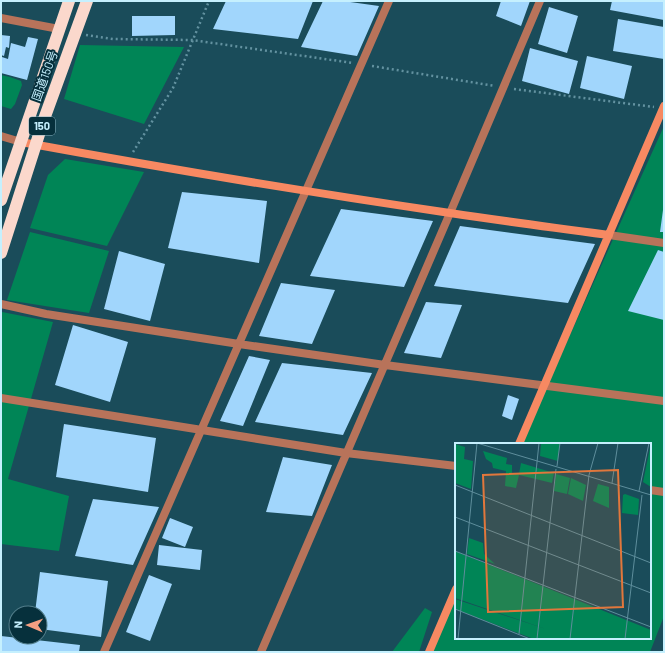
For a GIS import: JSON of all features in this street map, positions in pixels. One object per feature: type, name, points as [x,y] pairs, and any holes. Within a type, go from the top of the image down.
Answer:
[{"type":"highway","name":"国道150号","points":[[1,200],[69,1]]},
{"type":"highway","name":"国道150号","points":[[1,253],[43,122],[87,1]]},
{"type":"street","points":[[104,652],[389,1]]},
{"type":"street","points":[[261,652],[540,1]]},
{"type":"street","points":[[1,18],[59,29]]},
{"type":"street","points":[[519,443],[664,106]]},
{"type":"street","points":[[1,136],[36,145],[307,190],[450,213],[664,243]]},
{"type":"street","points":[[1,304],[46,314],[239,344],[384,365],[664,401]]},
{"type":"street","points":[[1,398],[346,453],[455,466]]},
{"type":"street","points":[[651,490],[664,492]]},
{"type":"street","points":[[429,652],[455,591]]},
{"type":"path","points":[[128,161],[172,88],[209,1]]},
{"type":"green space","points":[[80,45],[184,47],[144,124],[64,99]]},
{"type":"green space","points":[[1,75],[21,81],[22,85],[15,104],[11,109],[1,106]]},
{"type":"green space","points":[[664,126],[664,616],[650,652],[429,652],[455,591],[455,639],[651,639],[651,443],[521,443]]},
{"type":"green space","points":[[65,159],[144,172],[107,246],[30,228],[48,175]]},
{"type":"green space","points":[[30,232],[109,251],[89,313],[7,300]]},
{"type":"green space","points":[[2,312],[53,322],[8,479],[69,496],[59,551],[1,544]]},
{"type":"green space","points":[[425,608],[432,612],[419,652],[392,652]]},
{"type":"building","points":[[226,1],[313,1],[298,39],[213,29]]},
{"type":"building","points":[[323,1],[343,1],[379,6],[357,56],[301,47]]},
{"type":"building","points":[[501,1],[530,1],[521,26],[496,16]]},
{"type":"building","points":[[612,1],[664,1],[664,20],[610,10]]},
{"type":"building","points":[[549,7],[578,16],[567,53],[538,44]]},
{"type":"building","points":[[132,16],[175,16],[175,35],[132,36]]},
{"type":"building","points":[[618,19],[664,27],[664,59],[613,51]]},
{"type":"building","points":[[1,35],[10,36],[9,48],[6,47],[4,56],[1,55]]},
{"type":"building","points":[[28,37],[38,39],[27,80],[1,73],[2,57],[8,59],[11,43],[25,47]]},
{"type":"building","points":[[530,48],[578,61],[569,94],[522,81]]},
{"type":"building","points":[[587,56],[632,66],[624,99],[580,88]]},
{"type":"building","points":[[182,192],[267,201],[259,263],[168,248]]},
{"type":"building","points":[[341,209],[433,221],[404,287],[310,276]]},
{"type":"building","points":[[663,210],[664,232],[660,232]]},
{"type":"building","points":[[460,226],[595,244],[568,303],[434,286]]},
{"type":"building","points":[[658,250],[664,252],[664,320],[628,311]]},
{"type":"building","points":[[119,251],[165,264],[150,321],[104,309]]},
{"type":"building","points":[[281,283],[335,290],[312,344],[259,336]]},
{"type":"building","points":[[426,302],[462,305],[441,358],[404,353]]},
{"type":"building","points":[[73,325],[128,342],[110,402],[55,385]]},
{"type":"building","points":[[249,356],[270,360],[243,426],[220,421]]},
{"type":"building","points":[[282,363],[372,373],[343,435],[255,422]]},
{"type":"building","points":[[508,395],[519,399],[512,420],[502,416]]},
{"type":"building","points":[[64,424],[156,438],[148,492],[56,477]]},
{"type":"building","points":[[283,457],[332,465],[312,516],[266,512]]},
{"type":"building","points":[[93,499],[159,507],[133,565],[75,556]]},
{"type":"building","points":[[170,518],[193,527],[185,547],[162,538]]},
{"type":"building","points":[[159,545],[202,550],[200,570],[157,565]]},
{"type":"building","points":[[40,572],[108,581],[101,637],[48,630],[48,605],[36,605]]},
{"type":"building","points":[[149,575],[172,584],[150,641],[126,632]]},
{"type":"building","points":[[1,636],[8,637],[8,645],[48,645],[48,641],[80,645],[79,652],[1,652]]}]
